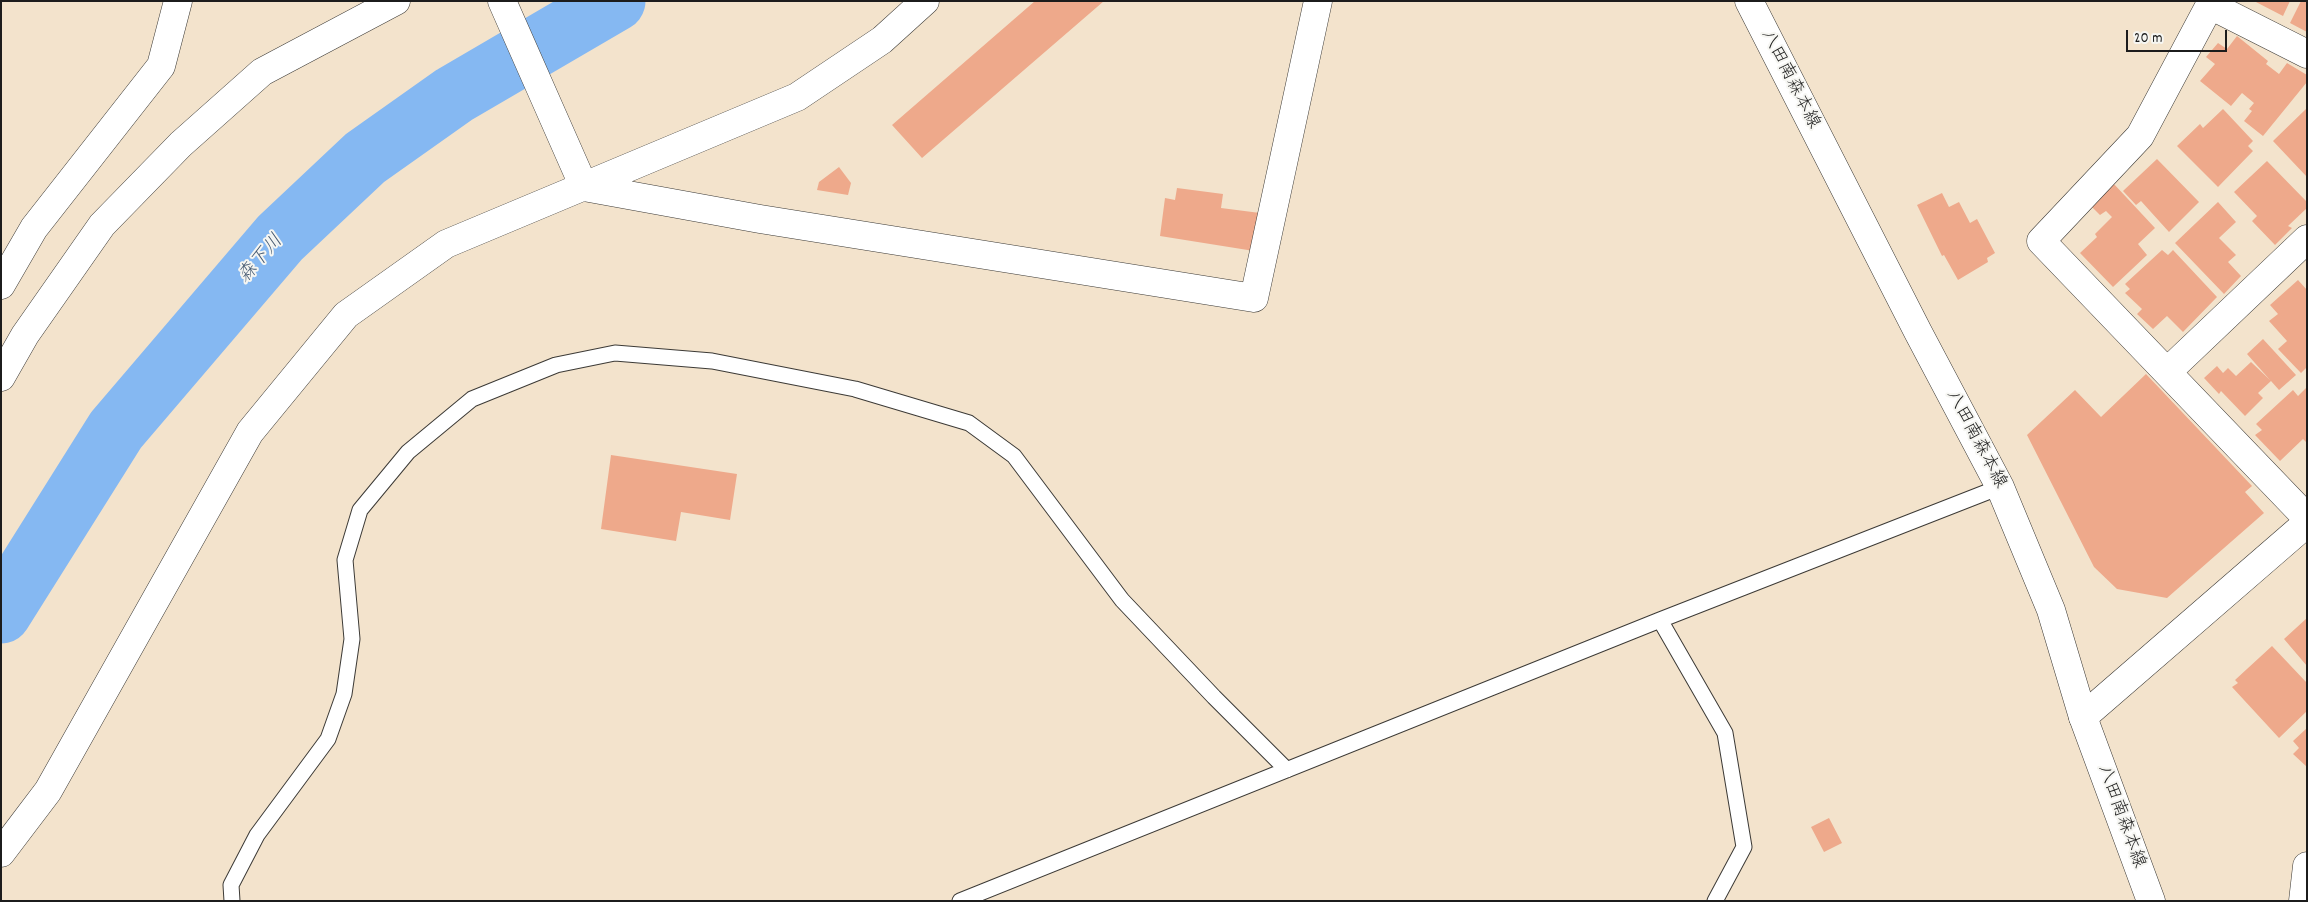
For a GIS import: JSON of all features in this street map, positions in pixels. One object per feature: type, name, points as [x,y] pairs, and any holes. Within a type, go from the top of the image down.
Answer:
[{"type":"street","points":[[1,285],[34,228],[161,66],[178,1]]},
{"type":"street","points":[[1,377],[25,336],[102,226],[181,144],[262,72],[396,1]]},
{"type":"street","points":[[502,1],[580,178]]},
{"type":"street","points":[[1,853],[48,792],[250,432],[346,315],[446,244],[580,178],[797,97],[882,40],[925,1]]},
{"type":"street","points":[[580,178],[760,219],[1254,298],[1318,1]]},
{"type":"street","name":"八田南森本線","points":[[1749,1],[1918,332],[2000,487],[2051,610],[2083,717],[2150,901]]},
{"type":"street","points":[[2307,54],[2211,3],[2140,136],[2041,241],[2307,518]]},
{"type":"street","points":[[2167,372],[2307,239]]},
{"type":"street","points":[[2083,717],[2307,524]]},
{"type":"street","points":[[2303,901],[2307,866]]},
{"type":"lane","points":[[232,901],[231,885],[257,835],[328,739],[344,694],[352,640],[346,560],[360,510],[408,452],[472,399],[556,365],[615,353],[712,361],[846,387],[969,423],[1014,456],[1122,600],[1214,697],[1287,770]]},
{"type":"lane","points":[[960,901],[1660,620],[2000,487]]},
{"type":"lane","points":[[1660,620],[1724,733],[1744,847],[1715,901]]},
{"type":"building","points":[[1035,1],[1104,1],[922,158],[892,125]]},
{"type":"building","points":[[2254,1],[2290,1],[2283,16]]},
{"type":"building","points":[[2301,1],[2307,1],[2307,32],[2290,23]]},
{"type":"building","points":[[2237,36],[2268,61],[2266,64],[2279,74],[2287,63],[2307,75],[2307,82],[2263,136],[2244,121],[2252,111],[2249,109],[2254,103],[2242,93],[2231,106],[2200,81],[2215,64],[2206,57],[2218,43],[2227,49]]},
{"type":"building","points":[[2307,108],[2307,177],[2273,141]]},
{"type":"building","points":[[2223,109],[2253,141],[2248,146],[2253,151],[2218,187],[2177,146],[2200,124],[2203,128]]},
{"type":"building","points":[[2157,159],[2199,202],[2169,232],[2141,201],[2136,205],[2123,191]]},
{"type":"building","points":[[2267,161],[2307,202],[2307,208],[2288,226],[2292,228],[2275,245],[2252,221],[2257,216],[2234,192]]},
{"type":"building","points":[[839,167],[851,183],[848,195],[817,190],[819,182]]},
{"type":"building","points":[[2113,183],[2155,228],[2138,244],[2147,255],[2113,287],[2080,253],[2097,237],[2095,234],[2112,217],[2106,211],[2100,215],[2090,205]]},
{"type":"building","points":[[1177,188],[1223,194],[1221,208],[1260,213],[1254,251],[1160,236],[1165,198],[1175,200]]},
{"type":"building","points":[[1942,193],[1949,207],[1959,202],[1970,223],[1977,219],[1995,253],[1987,258],[1988,262],[1958,280],[1944,255],[1942,256],[1917,205]]},
{"type":"building","points":[[2218,202],[2236,222],[2219,238],[2236,255],[2228,262],[2241,276],[2224,294],[2175,243]]},
{"type":"building","points":[[2162,250],[2168,255],[2173,250],[2217,297],[2183,332],[2167,316],[2153,329],[2137,314],[2142,309],[2125,293],[2130,289],[2125,284]]},
{"type":"building","points":[[2298,280],[2307,290],[2307,367],[2301,373],[2278,349],[2287,341],[2269,321],[2278,314],[2270,305]]},
{"type":"building","points":[[2263,339],[2296,375],[2279,390],[2271,381],[2258,393],[2263,398],[2245,416],[2221,391],[2219,394],[2204,378],[2217,366],[2223,373],[2228,368],[2236,376],[2251,362],[2270,380],[2247,354]]},
{"type":"building","points":[[2146,374],[2252,486],[2245,492],[2264,513],[2167,598],[2117,589],[2094,567],[2027,435],[2075,390],[2101,417]]},
{"type":"building","points":[[2307,387],[2307,443],[2303,439],[2280,461],[2255,435],[2262,430],[2256,424],[2293,390],[2298,396]]},
{"type":"building","points":[[611,455],[737,474],[730,520],[681,512],[676,541],[601,529]]},
{"type":"building","points":[[2307,618],[2307,666],[2284,639]]},
{"type":"building","points":[[2272,646],[2307,683],[2307,711],[2279,738],[2232,687],[2238,683],[2235,680]]},
{"type":"building","points":[[2307,728],[2307,767],[2293,754],[2299,748],[2293,741]]},
{"type":"building","points":[[1829,818],[1842,843],[1824,852],[1811,827]]},
{"type":"waterway","name":"森下川","points":[[1,613],[116,430],[280,238],[365,158],[454,95],[615,1]]}]
